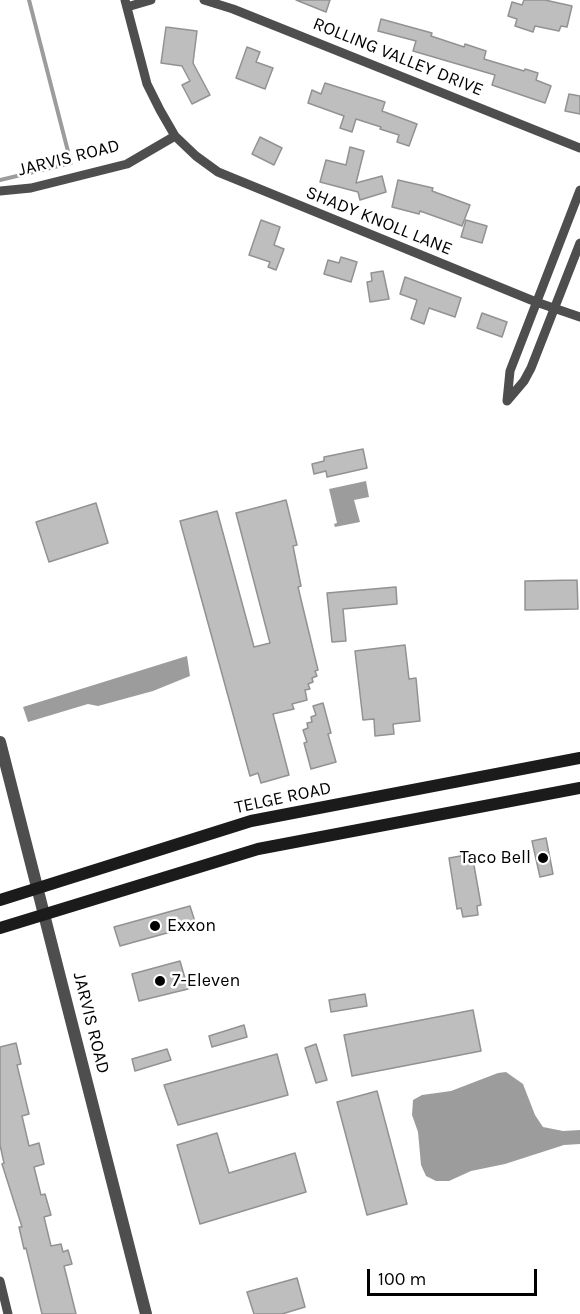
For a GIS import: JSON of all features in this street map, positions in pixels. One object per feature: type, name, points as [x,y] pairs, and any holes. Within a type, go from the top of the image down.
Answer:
[{"type":"main road","name":"TELGE ROAD","points":[[0,900],[251,821],[580,758]]},
{"type":"main road","points":[[0,928],[258,849],[580,788]]},
{"type":"street","points":[[126,4],[151,0]]},
{"type":"street","name":"ROLLING VALLEY DRIVE","points":[[204,0],[233,9],[580,148]]},
{"type":"street","name":"SHADY KNOLL LANE","points":[[126,4],[147,84],[160,110],[176,136],[196,156],[218,172],[536,302],[580,317]]},
{"type":"street","name":"JARVIS ROAD","points":[[0,191],[31,188],[127,164],[176,136]]},
{"type":"street","points":[[580,190],[510,371],[507,401],[524,381],[531,368],[580,243]]},
{"type":"street","name":"JARVIS ROAD","points":[[0,742],[146,1314]]},
{"type":"street","points":[[0,1281],[8,1314]]},
{"type":"shaded area","points":[[366,481],[369,497],[354,500],[360,522],[335,527],[334,524],[337,523],[329,489]]},
{"type":"shaded area","points":[[187,656],[190,676],[153,691],[98,706],[88,704],[28,722],[23,707]]},
{"type":"shaded area","points":[[506,1072],[523,1084],[535,1115],[543,1127],[563,1131],[580,1130],[580,1144],[564,1145],[505,1164],[471,1171],[449,1181],[436,1181],[426,1176],[421,1165],[418,1132],[412,1115],[413,1100],[422,1095],[451,1091]]},
{"type":"building","points":[[296,0],[330,0],[326,12]]},
{"type":"building","points":[[524,0],[545,0],[572,6],[567,27],[561,26],[559,31],[535,26],[533,32],[515,26],[517,19],[508,16],[512,2],[522,5]]},
{"type":"building","points":[[381,19],[432,33],[431,36],[464,47],[465,44],[486,51],[484,59],[538,73],[536,80],[551,86],[545,103],[492,85],[495,75],[413,51],[416,41],[378,31]]},
{"type":"building","points":[[166,27],[197,31],[193,63],[210,95],[192,104],[182,85],[190,81],[182,66],[161,63]]},
{"type":"building","points":[[247,47],[260,52],[256,62],[273,68],[265,89],[236,78]]},
{"type":"building","points":[[325,83],[385,102],[382,111],[417,124],[409,146],[397,142],[399,135],[356,119],[352,132],[340,128],[344,116],[308,103],[312,90],[321,94]]},
{"type":"building","points":[[569,94],[580,96],[580,114],[565,111]]},
{"type":"building","points":[[260,137],[282,148],[274,165],[252,154]]},
{"type":"building","points":[[350,147],[364,151],[356,183],[382,176],[386,192],[360,200],[358,192],[320,182],[326,160],[346,165]]},
{"type":"building","points":[[398,180],[433,188],[432,191],[470,205],[462,226],[420,211],[419,214],[392,207]]},
{"type":"building","points":[[261,220],[280,227],[274,245],[284,249],[276,270],[268,267],[270,262],[249,255]]},
{"type":"building","points":[[466,220],[487,226],[482,243],[461,237]]},
{"type":"building","points":[[341,257],[357,262],[351,282],[324,274],[328,260],[339,263]]},
{"type":"building","points":[[383,271],[389,299],[370,302],[367,282],[372,281],[371,273]]},
{"type":"building","points":[[405,277],[461,298],[455,317],[429,308],[424,324],[411,319],[417,300],[400,294]]},
{"type":"building","points":[[482,313],[507,322],[502,337],[477,328]]},
{"type":"building","points":[[363,449],[367,468],[327,477],[326,471],[314,474],[312,464],[324,461],[324,457]]},
{"type":"building","points":[[286,500],[297,545],[293,546],[301,586],[298,587],[318,670],[315,671],[317,676],[312,678],[313,682],[308,684],[310,689],[305,690],[307,700],[292,704],[294,709],[273,714],[289,775],[261,783],[258,773],[250,776],[180,521],[217,511],[254,647],[270,643],[236,513]]},
{"type":"building","points":[[96,503],[108,543],[49,562],[36,522]]},
{"type":"building","points":[[577,580],[578,609],[525,610],[525,581]]},
{"type":"building","points":[[396,587],[397,604],[343,609],[346,641],[332,642],[327,593]]},
{"type":"building","points":[[405,645],[409,679],[416,678],[420,721],[393,724],[394,734],[375,736],[374,719],[363,720],[355,651]]},
{"type":"building","points":[[323,703],[336,762],[311,769],[303,730],[308,728],[307,723],[312,722],[311,717],[316,715],[313,706]]},
{"type":"building","name":"Taco Bell","points":[[546,838],[553,874],[540,877],[532,841]]},
{"type":"building","points":[[472,854],[481,905],[477,906],[478,915],[463,917],[461,908],[457,909],[449,858]]},
{"type":"building","name":"Exxon","points":[[190,906],[196,925],[120,946],[114,927]]},
{"type":"building","name":"7-Eleven","points":[[180,961],[188,989],[139,1001],[132,974]]},
{"type":"building","points":[[365,994],[367,1006],[331,1012],[329,1000]]},
{"type":"building","points":[[473,1010],[481,1051],[352,1076],[344,1035]]},
{"type":"building","points":[[244,1025],[247,1037],[212,1047],[209,1036]]},
{"type":"building","points":[[16,1043],[21,1064],[17,1065],[29,1114],[22,1116],[29,1146],[39,1143],[44,1164],[34,1167],[41,1195],[45,1194],[51,1215],[44,1217],[51,1246],[61,1244],[63,1252],[68,1250],[72,1264],[64,1266],[76,1314],[42,1314],[19,1227],[22,1227],[2,1164],[4,1163],[0,1145],[0,1047]]},
{"type":"building","points":[[316,1044],[327,1080],[316,1083],[305,1048]]},
{"type":"building","points":[[167,1049],[171,1060],[135,1071],[132,1059]]},
{"type":"building","points":[[277,1054],[288,1095],[178,1125],[164,1085]]},
{"type":"building","points":[[377,1091],[407,1204],[367,1215],[337,1102]]},
{"type":"building","points":[[217,1133],[229,1173],[295,1153],[306,1192],[200,1224],[177,1145]]},
{"type":"building","points":[[297,1278],[305,1307],[282,1314],[254,1314],[247,1292]]},
{"type":"waterway","points":[[0,180],[71,163],[29,0]]},
{"type":"place","name":"Taco Bell","points":[[543,858]]},
{"type":"place","name":"Exxon","points":[[155,926]]},
{"type":"place","name":"7-Eleven","points":[[160,981]]}]
